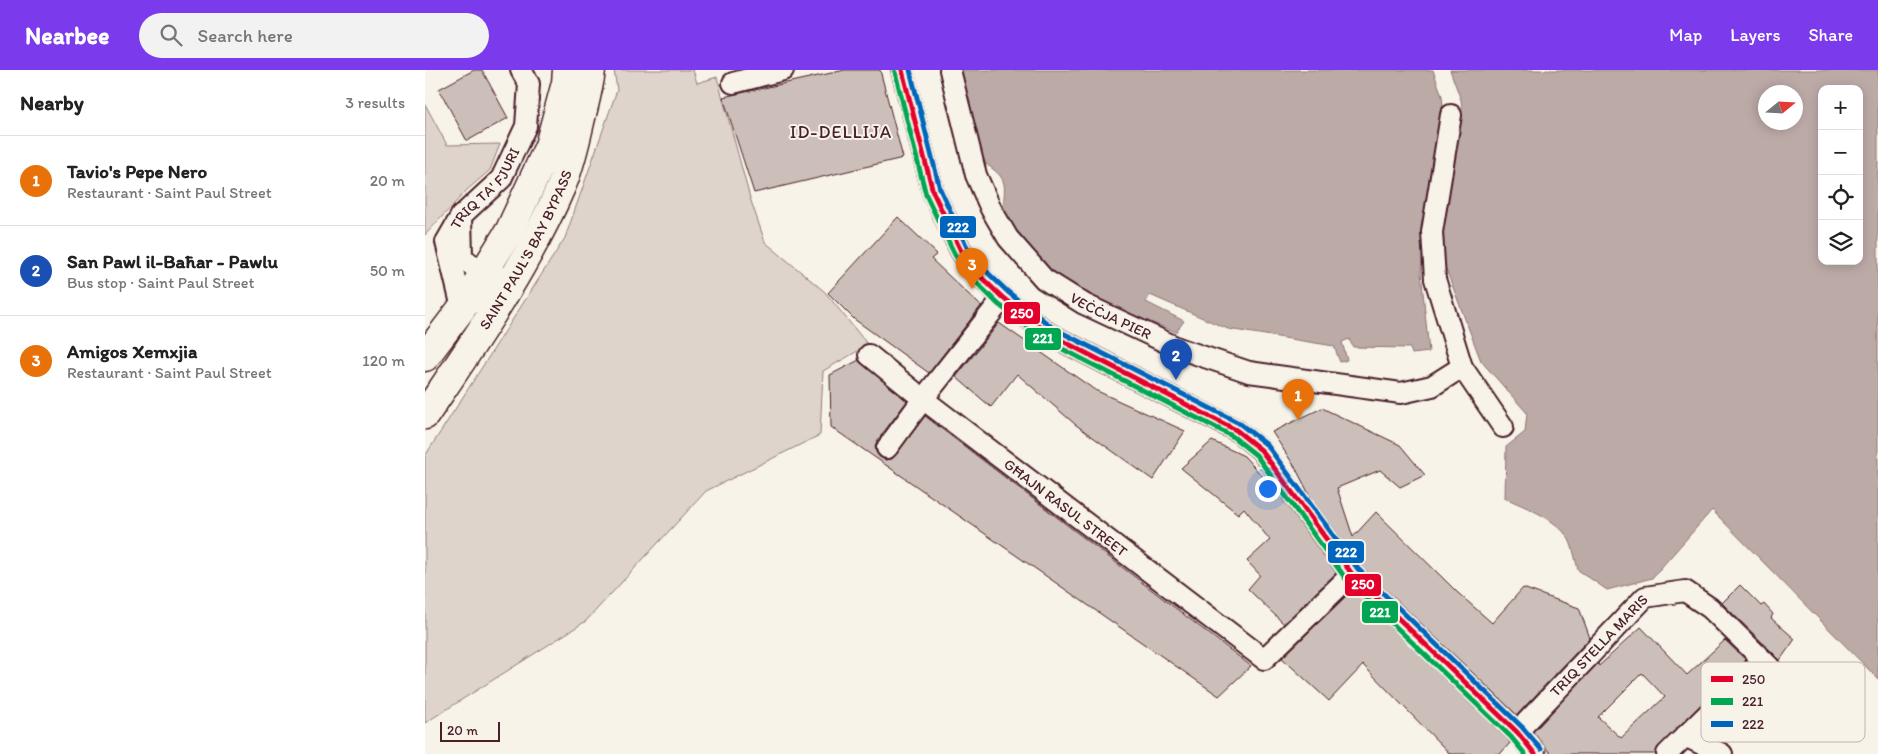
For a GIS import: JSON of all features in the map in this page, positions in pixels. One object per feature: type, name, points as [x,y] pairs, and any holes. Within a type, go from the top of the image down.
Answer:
[{"type":"highway","name":"SAINT PAUL'S BAY BYPASS","points":[[425,357],[462,308],[510,230],[549,146],[566,83],[567,70]]},
{"type":"highway","name":"SAINT PAUL'S BAY BYPASS","points":[[425,414],[471,347],[530,252],[562,186],[581,118],[591,70]]},
{"type":"street","name":"TRIQ TA' FJURI","points":[[462,308],[446,242],[461,216],[501,179],[526,126],[529,84],[521,70]]},
{"type":"street","points":[[733,83],[783,70]]},
{"type":"street","points":[[902,70],[933,192],[961,251],[983,279],[1003,298],[1049,334],[1237,430],[1261,450],[1353,574],[1524,746]]},
{"type":"street","name":"VEĊĊJA PIER","points":[[950,70],[976,175],[991,209],[1008,238],[1044,279],[1085,304],[1178,348],[1249,372],[1401,393],[1432,386],[1462,367]]},
{"type":"street","points":[[1451,116],[1432,232],[1435,279],[1462,367],[1503,427]]},
{"type":"street","points":[[461,216],[462,257],[475,268],[490,262]]},
{"type":"street","points":[[462,308],[487,296],[530,252]]},
{"type":"street","points":[[887,448],[1003,298]]},
{"type":"street","name":"GĦAJN RASUL STREET","points":[[869,355],[923,399],[1264,659],[1353,574]]},
{"type":"street","name":"TRIQ STELLA MARIS","points":[[1524,746],[1645,597],[1685,591],[1710,608],[1763,660]]},
{"type":"street","points":[[1667,754],[1701,720]]},
{"type":"street","points":[[1685,736],[1722,754]]},
{"type":"shaded area","points":[[614,70],[693,70],[697,83],[717,77],[750,198],[765,242],[825,292],[868,345],[823,371],[820,435],[706,491],[586,621],[425,723],[425,456],[565,238],[617,90]]},
{"type":"shaded area","points":[[957,70],[1433,70],[1442,96],[1443,106],[1424,228],[1421,272],[1429,352],[1412,354],[1410,348],[1353,347],[1349,339],[1342,342],[1347,360],[1340,362],[1334,346],[1228,329],[1150,295],[1146,302],[1184,321],[1176,332],[1138,317],[1134,322],[1048,271],[1002,215],[1003,181],[995,171],[977,158]]},
{"type":"shaded area","points":[[1450,70],[1878,70],[1878,679],[1865,666],[1865,662],[1861,662],[1712,510],[1652,578],[1607,590],[1578,570],[1571,544],[1560,528],[1533,510],[1505,498],[1506,447],[1525,432],[1527,413],[1481,361],[1441,256],[1439,240],[1462,109],[1461,100]]},
{"type":"shaded area","points":[[425,104],[447,145],[500,144],[490,170],[467,190],[425,235]]},
{"type":"building","points":[[474,70],[482,70],[508,118],[467,141],[439,89]]},
{"type":"building","points":[[845,70],[880,70],[903,158],[754,193],[723,97]]},
{"type":"building","points":[[898,217],[937,254],[931,259],[981,306],[929,373],[854,319],[828,293]]},
{"type":"building","points":[[999,323],[1095,390],[1185,431],[1153,480],[1076,425],[1017,374],[991,407],[956,377]]},
{"type":"building","points":[[859,360],[907,401],[877,441],[875,446],[876,452],[880,457],[886,460],[892,459],[925,416],[1251,666],[1219,696],[831,427],[830,375]]},
{"type":"building","points":[[1322,408],[1400,445],[1425,475],[1400,487],[1380,470],[1337,488],[1353,537],[1376,512],[1458,593],[1492,623],[1523,588],[1579,608],[1590,638],[1517,715],[1361,566],[1311,498],[1295,467],[1272,432]]},
{"type":"building","points":[[1212,441],[1244,456],[1281,497],[1336,573],[1284,624],[1248,589],[1260,575],[1247,561],[1270,540],[1244,508],[1238,514],[1181,468]]},
{"type":"building","points":[[1740,585],[1761,606],[1764,604],[1773,614],[1771,618],[1795,639],[1780,660],[1722,603]]},
{"type":"building","points":[[1352,590],[1508,740],[1510,743],[1500,754],[1450,754],[1363,665],[1329,701],[1282,658]]},
{"type":"building","points":[[1641,627],[1687,675],[1701,662],[1701,704],[1659,746],[1655,754],[1551,754],[1533,732],[1598,663],[1599,666]],"holes":[[[1642,673],[1665,697],[1621,738],[1598,717]]]},
{"type":"building","points":[[1725,640],[1746,660],[1744,662],[1701,662]]},
{"type":"transit line","name":"250","points":[[902,70],[933,192],[961,251],[983,279],[1003,298],[1049,334],[1236,430],[1261,450],[1352,574],[1517,732],[1535,754]]},
{"type":"transit line","name":"222","points":[[910,70],[940,189],[967,247],[989,274],[1008,292],[1053,328],[1239,423],[1267,445],[1358,569],[1522,727],[1541,749]]},
{"type":"transit line","name":"221","points":[[895,72],[926,195],[955,255],[978,284],[998,304],[1045,340],[1232,436],[1256,455],[1346,579],[1511,737],[1525,754]]},
{"type":"place","name":"Amigos Xemxjia","points":[[972,289]]},
{"type":"place","name":"San Pawl il-Baħar - Pawlu","points":[[1176,380]]},
{"type":"place","name":"Tavio's Pepe Nero","points":[[1298,420]]},
{"type":"district","name":"ID-DELLIJA","points":[[841,132]]}]
